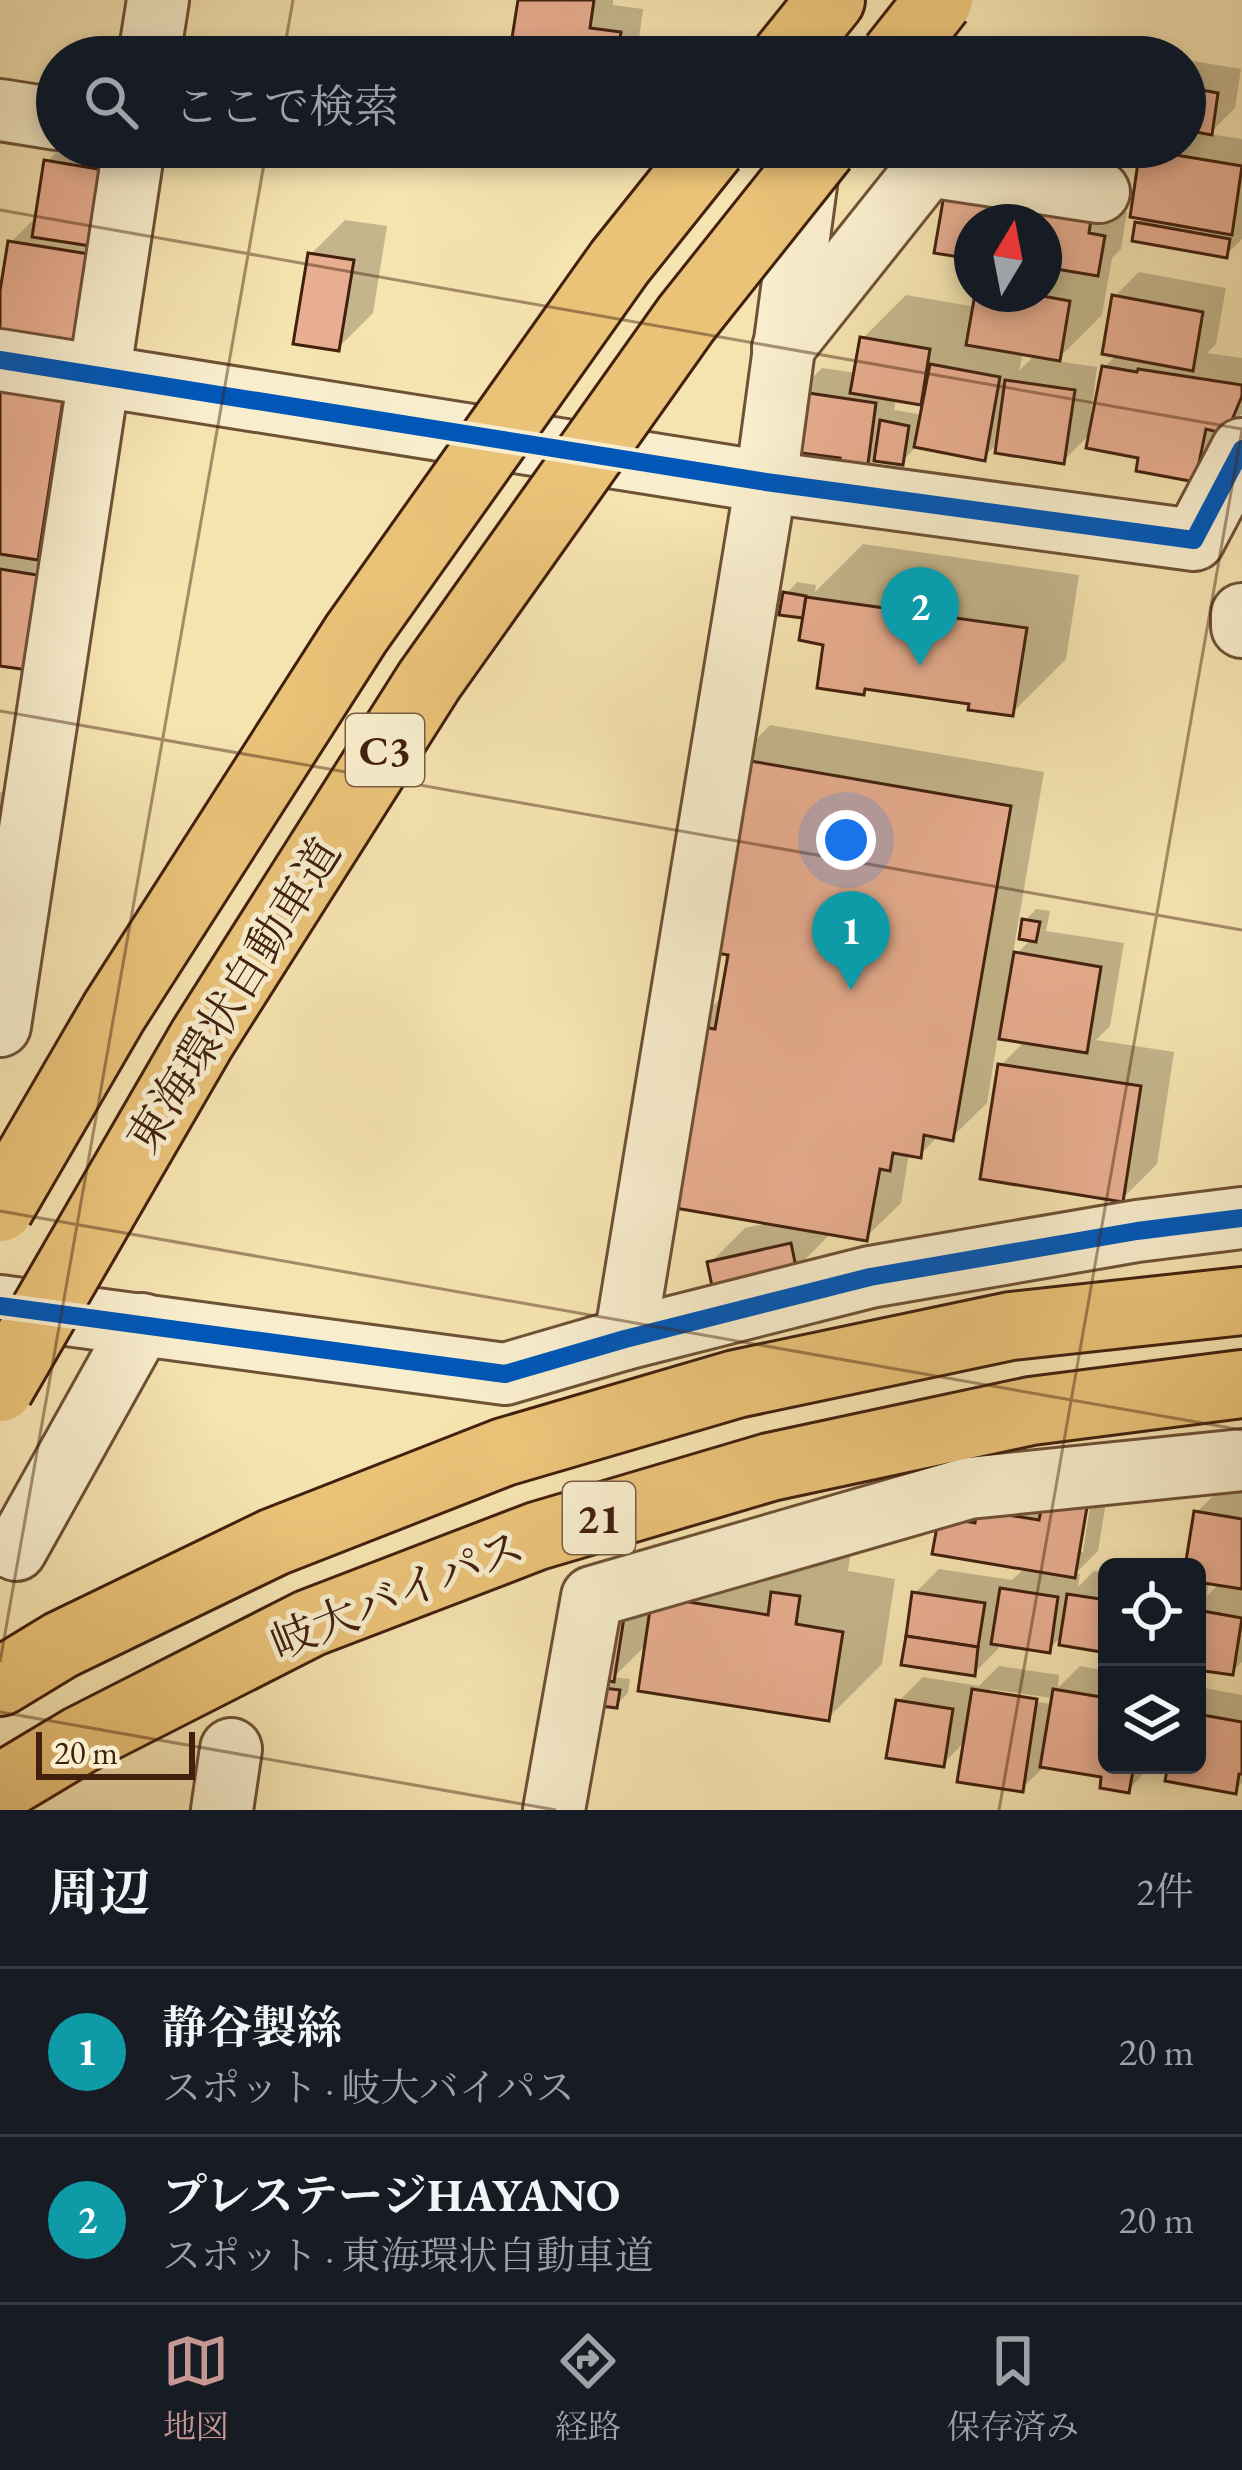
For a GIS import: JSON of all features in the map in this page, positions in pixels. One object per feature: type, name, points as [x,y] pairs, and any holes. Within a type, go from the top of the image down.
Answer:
[{"type":"highway","points":[[802,36],[832,0]]},
{"type":"highway","points":[[913,36],[939,0]]},
{"type":"highway","name":"東海環状自動車道","points":[[0,1208],[114,1012],[356,634],[620,262],[695,168]]},
{"type":"highway","name":"東海環状自動車道","points":[[0,1388],[202,1039],[429,682],[686,319],[806,168]]},
{"type":"highway","name":"岐大バイパス","points":[[0,1682],[61,1645],[274,1543],[503,1452],[736,1384],[1011,1326],[1242,1301]]},
{"type":"highway","name":"岐大バイパス","points":[[0,1787],[80,1740],[310,1623],[537,1537],[770,1467],[1031,1411],[1242,1384]]},
{"type":"street","points":[[152,36],[158,0]]},
{"type":"street","points":[[827,36],[832,0]]},
{"type":"street","points":[[888,0],[894,36]]},
{"type":"street","points":[[0,110],[36,116]]},
{"type":"street","points":[[0,1026],[131,168]]},
{"type":"street","points":[[625,1339],[766,482],[808,168]]},
{"type":"street","points":[[783,348],[917,168]]},
{"type":"street","points":[[984,168],[1099,192]]},
{"type":"street","points":[[0,361],[766,482],[1194,540],[1242,449]]},
{"type":"street","points":[[1242,614],[1242,626]]},
{"type":"street","points":[[0,1306],[506,1374],[870,1277],[1137,1231],[1242,1218]]},
{"type":"street","points":[[16,1550],[142,1324]]},
{"type":"street","points":[[554,1810],[592,1598],[969,1488],[1242,1460]]},
{"type":"street","points":[[222,1810],[231,1749]]},
{"type":"building","points":[[518,0],[594,0],[590,28],[621,32],[620,36],[512,36]]},
{"type":"building","points":[[1206,91],[1218,93],[1212,135],[1206,134]]},
{"type":"building","points":[[1206,160],[1242,166],[1232,235],[1130,217],[1137,168],[1206,168]]},
{"type":"building","points":[[43,168],[110,171],[97,247],[32,237]]},
{"type":"building","points":[[945,189],[1001,204],[954,204],[954,256],[934,253]]},
{"type":"building","points":[[1029,196],[1059,204],[1028,204]]},
{"type":"building","points":[[1062,205],[1092,213],[1089,233],[1105,236],[1098,276],[1062,270]]},
{"type":"building","points":[[1135,222],[1230,239],[1227,258],[1132,241]]},
{"type":"building","points":[[8,241],[95,255],[76,345],[0,334],[0,291]]},
{"type":"building","points":[[308,253],[354,260],[339,351],[293,344]]},
{"type":"building","points":[[1112,295],[1203,312],[1193,371],[1102,354]]},
{"type":"building","points":[[1062,300],[1070,301],[1060,361],[966,345],[972,312],[1062,312]]},
{"type":"building","points":[[860,337],[930,349],[921,405],[850,393]]},
{"type":"building","points":[[0,364],[67,374],[38,560],[0,554]]},
{"type":"building","points":[[930,364],[1000,377],[985,461],[914,447]]},
{"type":"building","points":[[1102,366],[1242,385],[1226,434],[1206,429],[1195,482],[1136,471],[1138,458],[1086,448]]},
{"type":"building","points":[[1005,380],[1075,390],[1064,464],[995,453]]},
{"type":"building","points":[[795,391],[876,403],[867,471],[838,468],[840,458],[786,451]]},
{"type":"building","points":[[880,420],[909,426],[903,465],[874,461]]},
{"type":"building","points":[[0,569],[43,576],[28,670],[0,666]]},
{"type":"building","points":[[783,592],[806,596],[803,618],[779,615]]},
{"type":"building","points":[[806,597],[1027,628],[1013,716],[968,710],[969,704],[865,689],[864,695],[817,688],[823,645],[799,640]]},
{"type":"building","points":[[733,758],[1011,806],[953,1141],[924,1135],[921,1158],[893,1153],[890,1171],[880,1169],[867,1241],[658,1205],[689,1025],[715,1029],[728,955],[700,950]]},
{"type":"building","points":[[1022,919],[1040,922],[1036,942],[1019,939]]},
{"type":"building","points":[[1014,952],[1101,967],[1087,1053],[999,1039]]},
{"type":"building","points":[[998,1064],[1141,1086],[1123,1202],[980,1179]]},
{"type":"building","points":[[791,1243],[797,1272],[713,1291],[707,1262]]},
{"type":"building","points":[[1043,1500],[1087,1507],[1075,1578],[932,1554],[939,1516],[975,1523],[977,1510],[1039,1520]]},
{"type":"building","points":[[1194,1511],[1242,1519],[1242,1589],[1206,1583],[1206,1558],[1186,1558]]},
{"type":"building","points":[[1000,1588],[1058,1597],[1050,1653],[991,1644]]},
{"type":"building","points":[[771,1592],[800,1596],[796,1624],[843,1632],[829,1721],[638,1691],[652,1596],[768,1615]]},
{"type":"building","points":[[912,1592],[985,1603],[978,1647],[906,1636]]},
{"type":"building","points":[[1067,1594],[1098,1599],[1098,1652],[1059,1645]]},
{"type":"building","points":[[606,1608],[625,1611],[614,1682],[596,1678]]},
{"type":"building","points":[[1206,1612],[1242,1618],[1233,1675],[1206,1671]]},
{"type":"building","points":[[906,1636],[978,1647],[975,1676],[901,1665]]},
{"type":"building","points":[[596,1687],[620,1690],[617,1708],[593,1705]]},
{"type":"building","points":[[972,1689],[1037,1699],[1023,1792],[957,1782]]},
{"type":"building","points":[[1053,1689],[1098,1696],[1098,1774],[1132,1774],[1129,1793],[1100,1788],[1101,1777],[1040,1767]]},
{"type":"building","points":[[896,1700],[953,1709],[944,1767],[886,1758]]},
{"type":"building","points":[[1206,1716],[1242,1722],[1242,1774],[1236,1794],[1165,1781],[1166,1774],[1206,1774]]},
{"type":"cycle path","points":[[0,360],[766,482],[1194,540],[1242,449]]},
{"type":"cycle path","points":[[0,1306],[505,1374],[870,1277],[1137,1231],[1242,1218]]},
{"type":"place","name":"プレステージHAYANO","points":[[920,666]]},
{"type":"place","name":"静谷製絲","points":[[851,990]]}]
